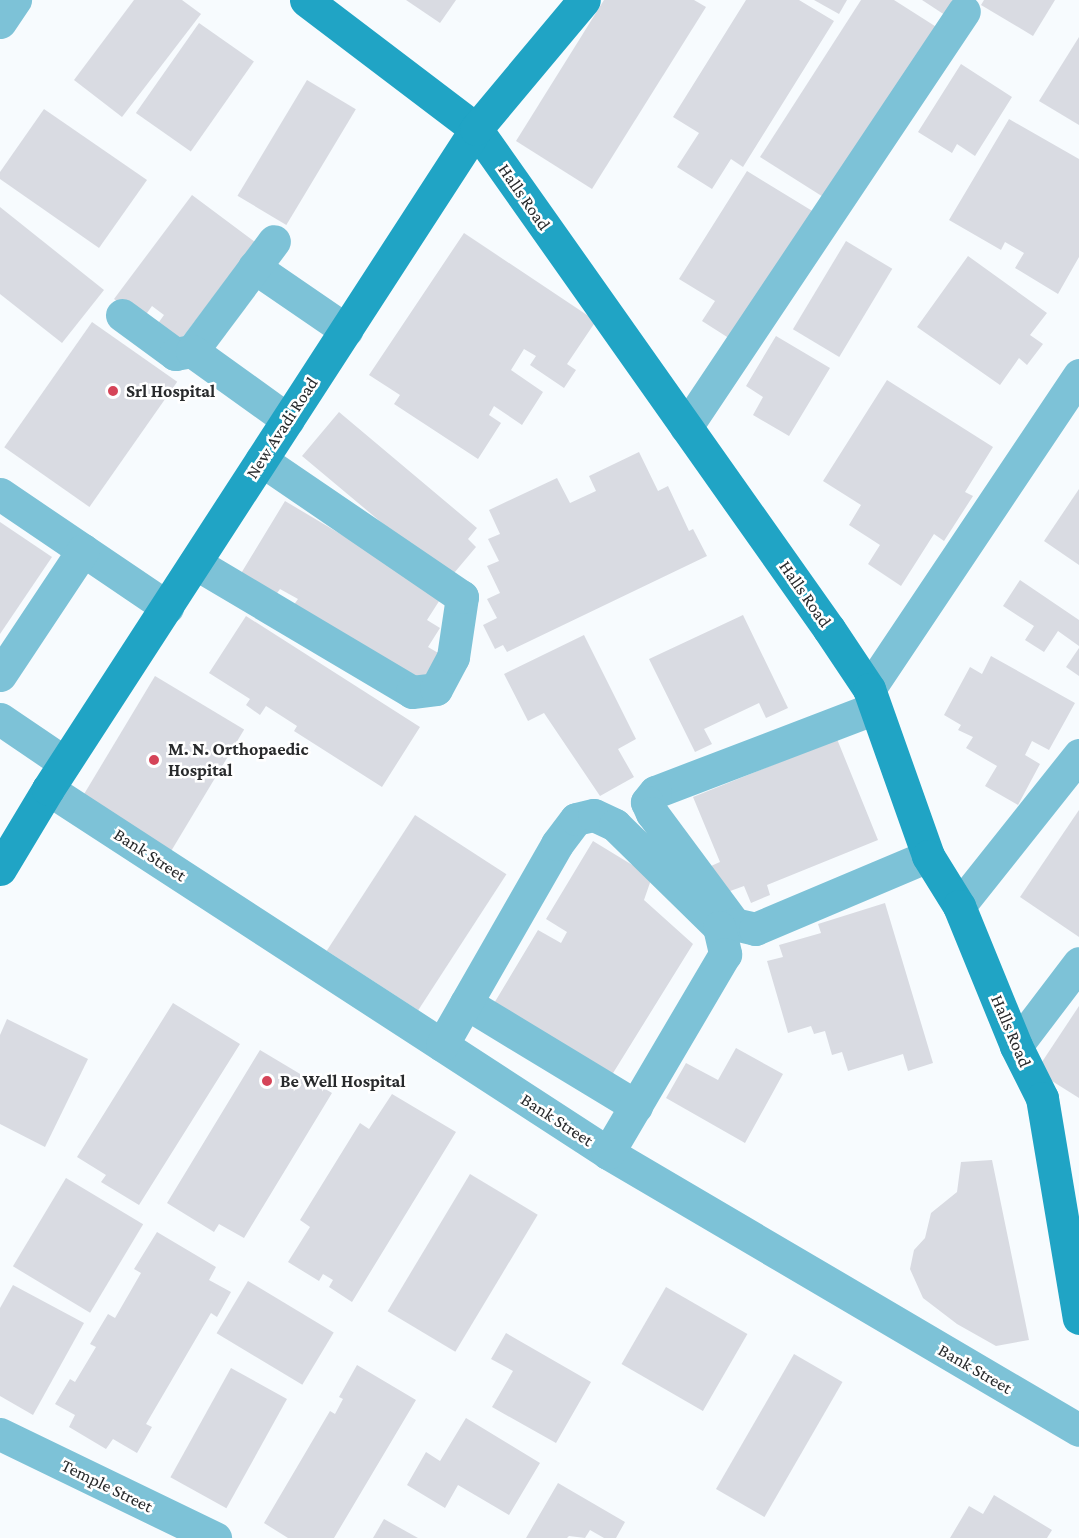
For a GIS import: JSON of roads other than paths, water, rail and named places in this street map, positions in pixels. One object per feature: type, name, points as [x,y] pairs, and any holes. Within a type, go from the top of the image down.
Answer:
[{"type":"street","points":[[0,22],[15,0]]},
{"type":"street","name":"Halls Road","points":[[306,0],[476,129],[686,426],[872,699],[927,856],[959,906],[1017,1046],[1042,1098],[1079,1318]]},
{"type":"street","name":"New Avadi Road","points":[[0,869],[57,776],[476,129],[584,0]]},
{"type":"street","points":[[686,426],[964,11]]},
{"type":"street","points":[[122,315],[175,354],[192,351],[274,241]]},
{"type":"street","points":[[254,267],[346,330]]},
{"type":"street","points":[[192,351],[288,420]]},
{"type":"street","points":[[927,856],[755,929],[734,924],[652,813],[647,802],[655,792],[872,699],[1079,375]]},
{"type":"street","points":[[195,563],[412,692],[436,689],[453,657],[462,597],[261,460]]},
{"type":"street","points":[[0,494],[167,607]]},
{"type":"street","points":[[0,675],[83,550]]},
{"type":"street","name":"Bank Street","points":[[0,719],[57,776],[442,1045],[608,1153],[1079,1430]]},
{"type":"street","points":[[959,906],[1079,754]]},
{"type":"street","points":[[442,1045],[556,844],[576,819],[594,815],[615,825],[719,927],[725,954],[608,1153]]},
{"type":"street","points":[[1017,1046],[1079,963]]},
{"type":"street","points":[[466,1004],[636,1106]]},
{"type":"street","points":[[528,1101],[555,1057]]},
{"type":"street","name":"Temple Street","points":[[0,1434],[215,1538]]},
{"type":"place","name":"Srl Hospital","points":[[113,391]]},
{"type":"place","name":"M. N. Orthopaedic Hospital","points":[[154,760]]},
{"type":"place","name":"Be Well Hospital","points":[[267,1081]]}]
